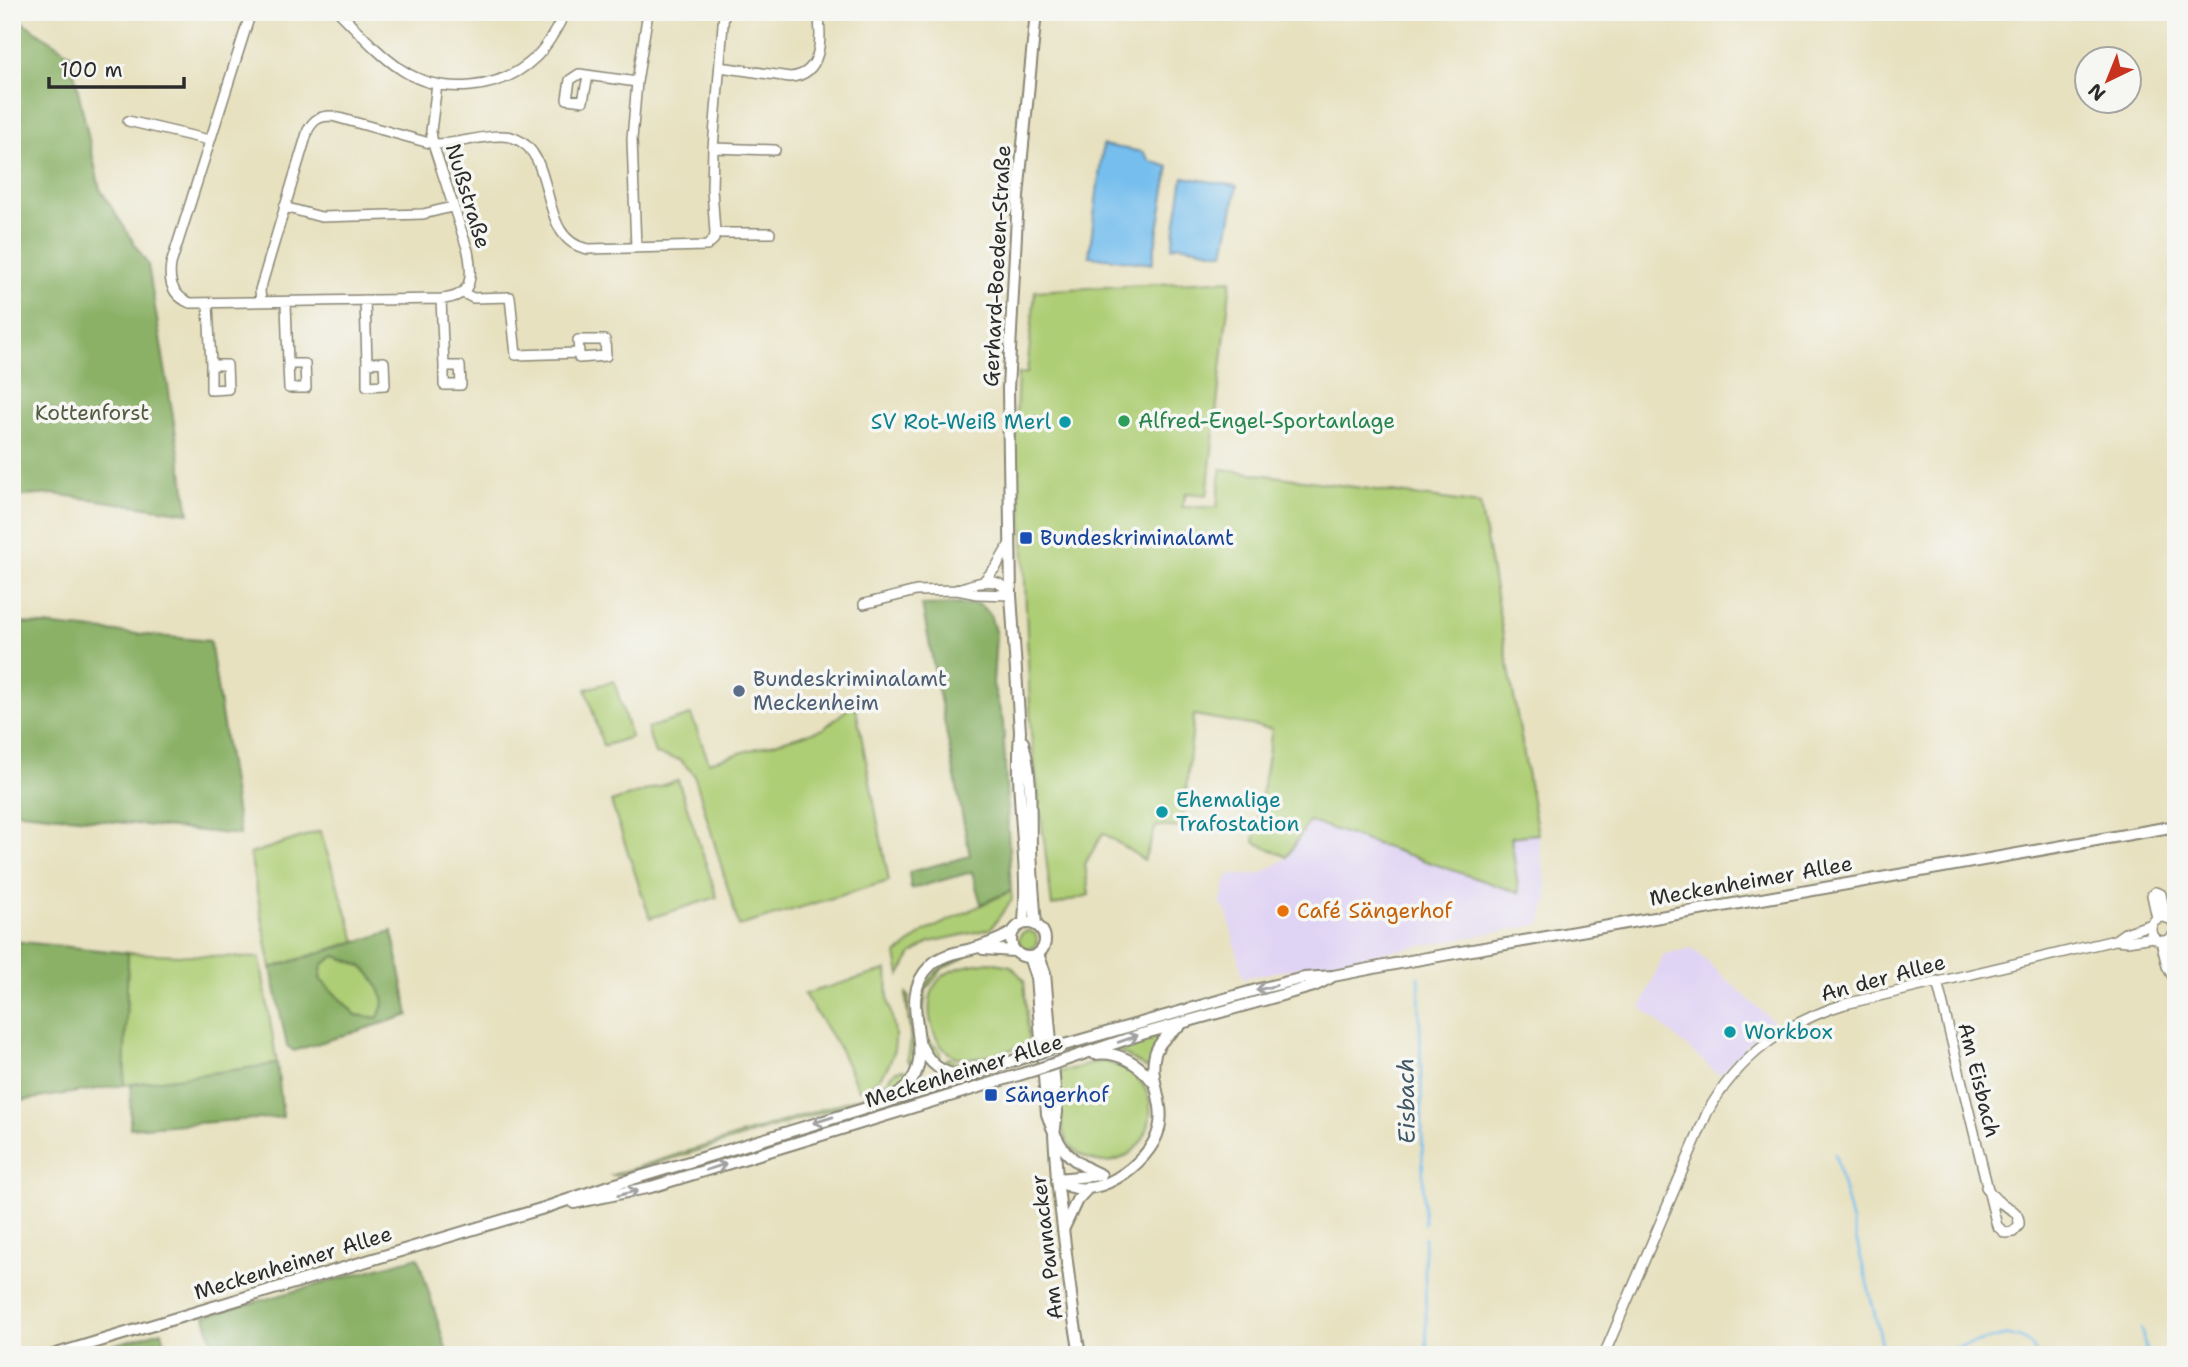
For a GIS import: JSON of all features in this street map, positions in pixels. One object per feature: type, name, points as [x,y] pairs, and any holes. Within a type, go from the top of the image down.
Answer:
[{"type":"main road","name":"Gerhard-Boeden-Straße","points":[[1033,955],[1045,943],[1045,936],[1030,924],[1033,810],[1027,758],[1020,733],[1011,595],[1009,377],[1018,196],[1037,12]]},
{"type":"main road","name":"Meckenheimer Allee","points":[[53,1355],[544,1208],[604,1193],[1034,1054],[1263,988],[1304,978],[1333,976],[2176,827]]},
{"type":"main road","points":[[1030,924],[1016,927],[1012,933],[1011,945],[1020,955],[1033,955]]},
{"type":"main road","points":[[889,1100],[900,1093],[916,1071],[921,1053],[914,1002],[924,974],[944,957],[973,949],[1012,933]]},
{"type":"main road","points":[[973,949],[1014,950]]},
{"type":"main road","name":"Am Pannacker","points":[[1033,955],[1047,1114],[1054,1135],[1062,1233],[1080,1355]]},
{"type":"main road","name":"Meckenheimer Allee","points":[[604,1193],[651,1187],[1072,1059],[1186,1021],[1307,988],[1333,976]]},
{"type":"main road","points":[[1057,1178],[1069,1188],[1088,1188],[1130,1169],[1149,1151],[1158,1131],[1161,1108],[1153,1063],[1157,1049],[1169,1034],[1186,1021]]},
{"type":"main road","points":[[919,1040],[928,1058],[939,1069],[956,1075],[969,1075]]},
{"type":"main road","points":[[1072,1059],[1102,1053],[1115,1055],[1139,1066],[1155,1083]]},
{"type":"main road","points":[[1054,1135],[1073,1160],[1101,1175]]},
{"type":"main road","points":[[1057,1178],[1101,1175],[1130,1169]]},
{"type":"main road","points":[[1062,1233],[1074,1205],[1088,1188]]},
{"type":"street","points":[[339,12],[397,66],[423,80],[437,84],[476,85],[507,76],[535,58],[557,29],[565,12]]},
{"type":"street","points":[[636,248],[632,139],[637,82],[648,12]]},
{"type":"street","points":[[261,302],[260,290],[308,130],[318,118],[332,116],[433,144],[448,145],[496,136],[516,138],[532,151],[561,233],[578,247],[707,246],[714,239],[715,233],[713,148],[724,12]]},
{"type":"street","points":[[720,67],[790,77],[808,72],[816,60],[821,32],[818,12]]},
{"type":"street","points":[[247,13],[169,276],[171,285],[183,300],[208,304],[441,299],[456,298],[463,293],[473,298],[510,297],[516,355],[579,353]]},
{"type":"street","points":[[588,76],[637,82]]},
{"type":"street","name":"Nußstraße","points":[[437,84],[431,131],[433,144],[472,268],[472,278],[463,293]]},
{"type":"street","points":[[128,121],[209,140]]},
{"type":"street","points":[[713,148],[775,150]]},
{"type":"street","points":[[284,207],[321,217],[423,214],[452,207]]},
{"type":"street","points":[[715,233],[770,233]]},
{"type":"street","points":[[441,299],[444,366]]},
{"type":"street","points":[[365,300],[367,363]]},
{"type":"street","points":[[286,302],[288,364]]},
{"type":"street","points":[[208,304],[211,365]]},
{"type":"street","points":[[982,583],[996,567],[1009,545]]},
{"type":"street","points":[[864,604],[901,593],[957,590],[982,583],[1000,582],[1011,595]]},
{"type":"street","points":[[957,590],[977,594],[1011,595]]},
{"type":"street","points":[[2161,939],[2151,931],[2168,924]]},
{"type":"street","points":[[2168,924],[2161,939],[2167,966],[2175,981]]},
{"type":"street","name":"An der Allee","points":[[2115,940],[2125,933],[2168,924]]},
{"type":"street","name":"An der Allee","points":[[1604,1355],[1697,1134],[1715,1098],[1738,1069],[1768,1042],[1821,1011],[2115,940],[2161,939]]},
{"type":"street","name":"Am Eisbach","points":[[1937,981],[1986,1187],[1997,1227],[2004,1233],[2013,1232],[2019,1225],[2019,1217],[2015,1211],[1997,1200],[1986,1187]]},
{"type":"shaded area","points":[[1309,821],[1519,893],[1511,837],[1538,834],[1548,897],[1541,924],[1243,978],[1227,912],[1220,904],[1228,875],[1260,874],[1287,858]]},
{"type":"shaded area","points":[[1692,948],[1775,1023],[1751,1041],[1719,1075],[1641,1007],[1664,954]]},
{"type":"green space","name":"Kottenforst","points":[[12,15],[70,54],[100,189],[148,265],[189,513],[54,494],[12,497]]},
{"type":"green space","points":[[1231,280],[1207,495],[1186,493],[1182,507],[1217,507],[1221,469],[1480,504],[1538,834],[1511,837],[1519,893],[1309,821],[1287,857],[1254,842],[1272,729],[1194,715],[1182,828],[1156,826],[1144,860],[1103,833],[1085,864],[1089,895],[1052,906],[1031,735],[1022,509],[1014,464],[1018,374],[1027,373],[1035,291]]},
{"type":"green space","points":[[979,604],[990,614],[996,635],[993,684],[1003,722],[1011,891],[981,904],[972,872],[911,889],[909,872],[970,856],[922,605]]},
{"type":"green space","points":[[12,622],[210,641],[240,835],[12,811]]},
{"type":"green space","points":[[614,681],[631,737],[603,746],[586,689]]},
{"type":"green space","points":[[855,703],[889,881],[739,926],[694,774],[680,760],[655,754],[647,728],[691,715],[709,762],[823,729]]},
{"type":"green space","points":[[678,780],[717,897],[650,918],[611,802]]},
{"type":"green space","points":[[320,831],[356,941],[271,968],[250,854]]},
{"type":"green space","points":[[1011,891],[1012,900],[990,929],[930,942],[912,954],[900,975],[896,955],[924,932]]},
{"type":"green space","points":[[392,931],[409,1015],[294,1051],[287,1046],[271,968]],"holes":[[[335,956],[355,962],[372,977],[384,1001],[378,1018],[356,1015],[320,979],[322,965]]]},
{"type":"green space","points":[[1028,931],[1034,934],[1037,940],[1034,946],[1028,949],[1022,946],[1019,940],[1022,934]]},
{"type":"green space","points":[[12,941],[128,953],[124,1085],[12,1102]]},
{"type":"green space","points":[[128,953],[260,958],[277,1064],[124,1085]]},
{"type":"green space","points":[[335,956],[354,963],[372,976],[385,1001],[378,1018],[356,1015],[320,979],[322,965]]},
{"type":"green space","points":[[967,956],[943,968],[926,990],[923,1015],[928,1040],[940,1051],[936,1060],[926,1039],[921,1012],[922,1000],[929,980],[936,972],[955,960]]},
{"type":"green space","points":[[989,962],[1011,966],[1024,980],[1029,1044],[981,1057],[954,1056],[945,1050],[933,1030],[930,1018],[931,994],[943,976],[953,970]]},
{"type":"green space","points":[[887,970],[888,998],[895,1030],[894,1049],[884,1072],[873,1083],[859,1090],[838,1046],[804,994]]},
{"type":"green space","points":[[906,993],[909,996],[914,1048],[913,1066],[907,1060],[910,1035]]},
{"type":"green space","points":[[1162,1034],[1148,1069],[1113,1049]]},
{"type":"green space","points":[[1009,1056],[964,1069],[941,1064],[949,1058],[957,1063],[972,1065]]},
{"type":"green space","points":[[1104,1061],[1137,1078],[1149,1098],[1150,1109],[1146,1131],[1134,1150],[1124,1157],[1106,1162],[1088,1158],[1072,1148],[1063,1131],[1060,1110],[1060,1072]]},
{"type":"green space","points":[[277,1064],[283,1117],[130,1128],[131,1084]]},
{"type":"green space","points":[[896,1071],[911,1072],[906,1079],[885,1093],[616,1176],[612,1175],[861,1097],[879,1090]]},
{"type":"green space","points":[[418,1257],[448,1355],[216,1355],[205,1316]]},
{"type":"green space","points":[[162,1331],[168,1355],[77,1355]]},
{"type":"water","points":[[1103,145],[1143,152],[1150,161],[1169,167],[1152,264],[1089,256]]},
{"type":"water","points":[[1183,177],[1237,186],[1224,253],[1179,245],[1172,247]]},
{"type":"waterway","name":"Eisbach","points":[[1419,977],[1424,1224]]},
{"type":"waterway","points":[[1835,1154],[1885,1355]]},
{"type":"waterway","name":"Eisbach","points":[[1424,1238],[1427,1355]]},
{"type":"waterway","points":[[2141,1329],[2147,1355]]},
{"type":"waterway","points":[[1925,1355],[2008,1335],[2026,1341],[2037,1355]]},
{"type":"place","name":"Alfred-Engel-Sportanlage","points":[[1124,421]]},
{"type":"place","name":"SV Rot-Weiß Merl","points":[[1065,422]]},
{"type":"place","name":"Bundeskriminalamt","points":[[1026,538]]},
{"type":"place","name":"Bundeskriminalamt Meckenheim","points":[[739,691]]},
{"type":"place","name":"Ehemalige Trafostation","points":[[1162,812]]},
{"type":"place","name":"Café Sängerhof","points":[[1283,911]]},
{"type":"place","name":"Workbox","points":[[1730,1032]]},
{"type":"place","name":"Sängerhof","points":[[991,1095]]}]
